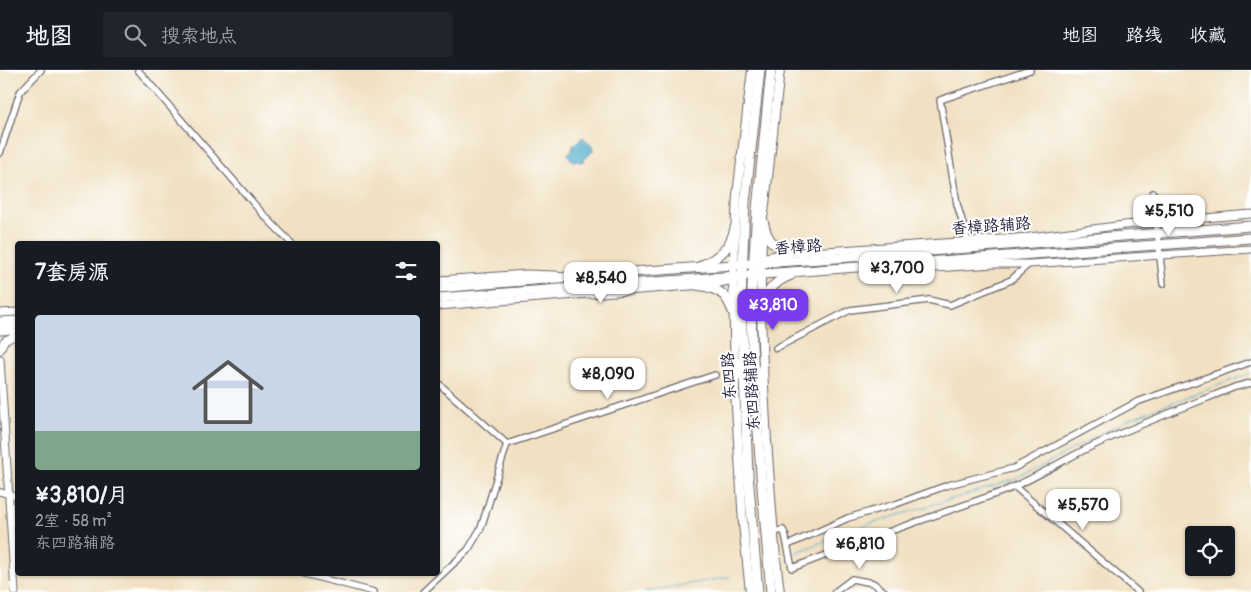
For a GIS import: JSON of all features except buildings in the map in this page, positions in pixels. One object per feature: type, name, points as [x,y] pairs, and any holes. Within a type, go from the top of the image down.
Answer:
[{"type":"main road","points":[[739,264],[735,228],[741,158],[752,70]]},
{"type":"main road","name":"东四路","points":[[758,592],[748,474],[737,277],[760,70]]},
{"type":"main road","name":"东四路","points":[[771,70],[759,191],[752,345],[771,592]]},
{"type":"main road","points":[[757,261],[763,224],[780,70]]},
{"type":"main road","points":[[741,158],[753,128]]},
{"type":"main road","points":[[762,162],[773,132]]},
{"type":"main road","points":[[759,191],[766,235],[773,244],[785,250],[802,252]]},
{"type":"main road","name":"香樟路","points":[[440,288],[757,261],[1251,226]]},
{"type":"main road","points":[[695,267],[708,262],[724,252],[735,228]]},
{"type":"main road","name":"香樟路","points":[[440,298],[1251,238]]},
{"type":"main road","points":[[761,314],[765,298],[776,282],[786,276],[804,271]]},
{"type":"main road","name":"东四路辅路","points":[[755,275],[761,314],[762,367],[773,532],[780,592]]},
{"type":"main road","name":"东四路辅路","points":[[737,277],[733,310],[735,379],[743,524],[750,592]]},
{"type":"main road","points":[[696,286],[710,287],[720,292],[729,301],[741,339]]},
{"type":"main road","points":[[0,322],[15,321]]},
{"type":"main road","points":[[0,330],[15,334]]},
{"type":"main road","points":[[735,379],[742,353]]},
{"type":"main road","points":[[756,392],[762,367]]},
{"type":"street","points":[[0,153],[20,92],[42,70]]},
{"type":"street","points":[[138,70],[261,212],[289,241]]},
{"type":"street","points":[[968,241],[957,204],[940,100],[1030,70]]},
{"type":"street","points":[[1153,193],[1163,284]]},
{"type":"street","name":"香樟路辅路","points":[[757,261],[781,254],[802,252],[1030,237],[1156,222],[1251,214]]},
{"type":"street","name":"香樟路","points":[[866,267],[893,271],[1251,249]]},
{"type":"street","points":[[776,348],[850,310],[929,300],[950,304],[1010,280],[1029,264]]},
{"type":"street","points":[[440,280],[532,273],[569,276]]},
{"type":"street","points":[[440,306],[696,286],[715,284],[737,277]]},
{"type":"street","points":[[0,313],[15,312]]},
{"type":"street","points":[[0,337],[15,334]]},
{"type":"street","points":[[0,350],[4,341],[15,335]]},
{"type":"street","points":[[0,359],[5,494]]},
{"type":"street","points":[[788,545],[848,518],[896,504],[948,485],[1014,468],[1137,402],[1251,362]]},
{"type":"street","points":[[506,444],[715,375]]},
{"type":"street","points":[[773,532],[783,530],[792,568],[1015,487],[1054,465],[1117,435],[1235,387],[1251,383]]},
{"type":"street","points":[[440,385],[506,444]]},
{"type":"street","points":[[0,404],[13,592]]},
{"type":"street","points":[[423,592],[468,550],[481,528],[506,444]]},
{"type":"street","points":[[1015,487],[1138,592]]},
{"type":"street","points":[[313,576],[374,592]]},
{"type":"street","points":[[835,592],[852,579],[873,582],[885,592]]},
{"type":"water","points":[[583,137],[593,147],[593,151],[582,162],[573,161],[567,154],[572,151],[573,145]]},
{"type":"waterway","points":[[795,553],[860,527],[1017,479],[1129,419],[1251,373]]},
{"type":"waterway","points":[[643,592],[730,577]]}]
